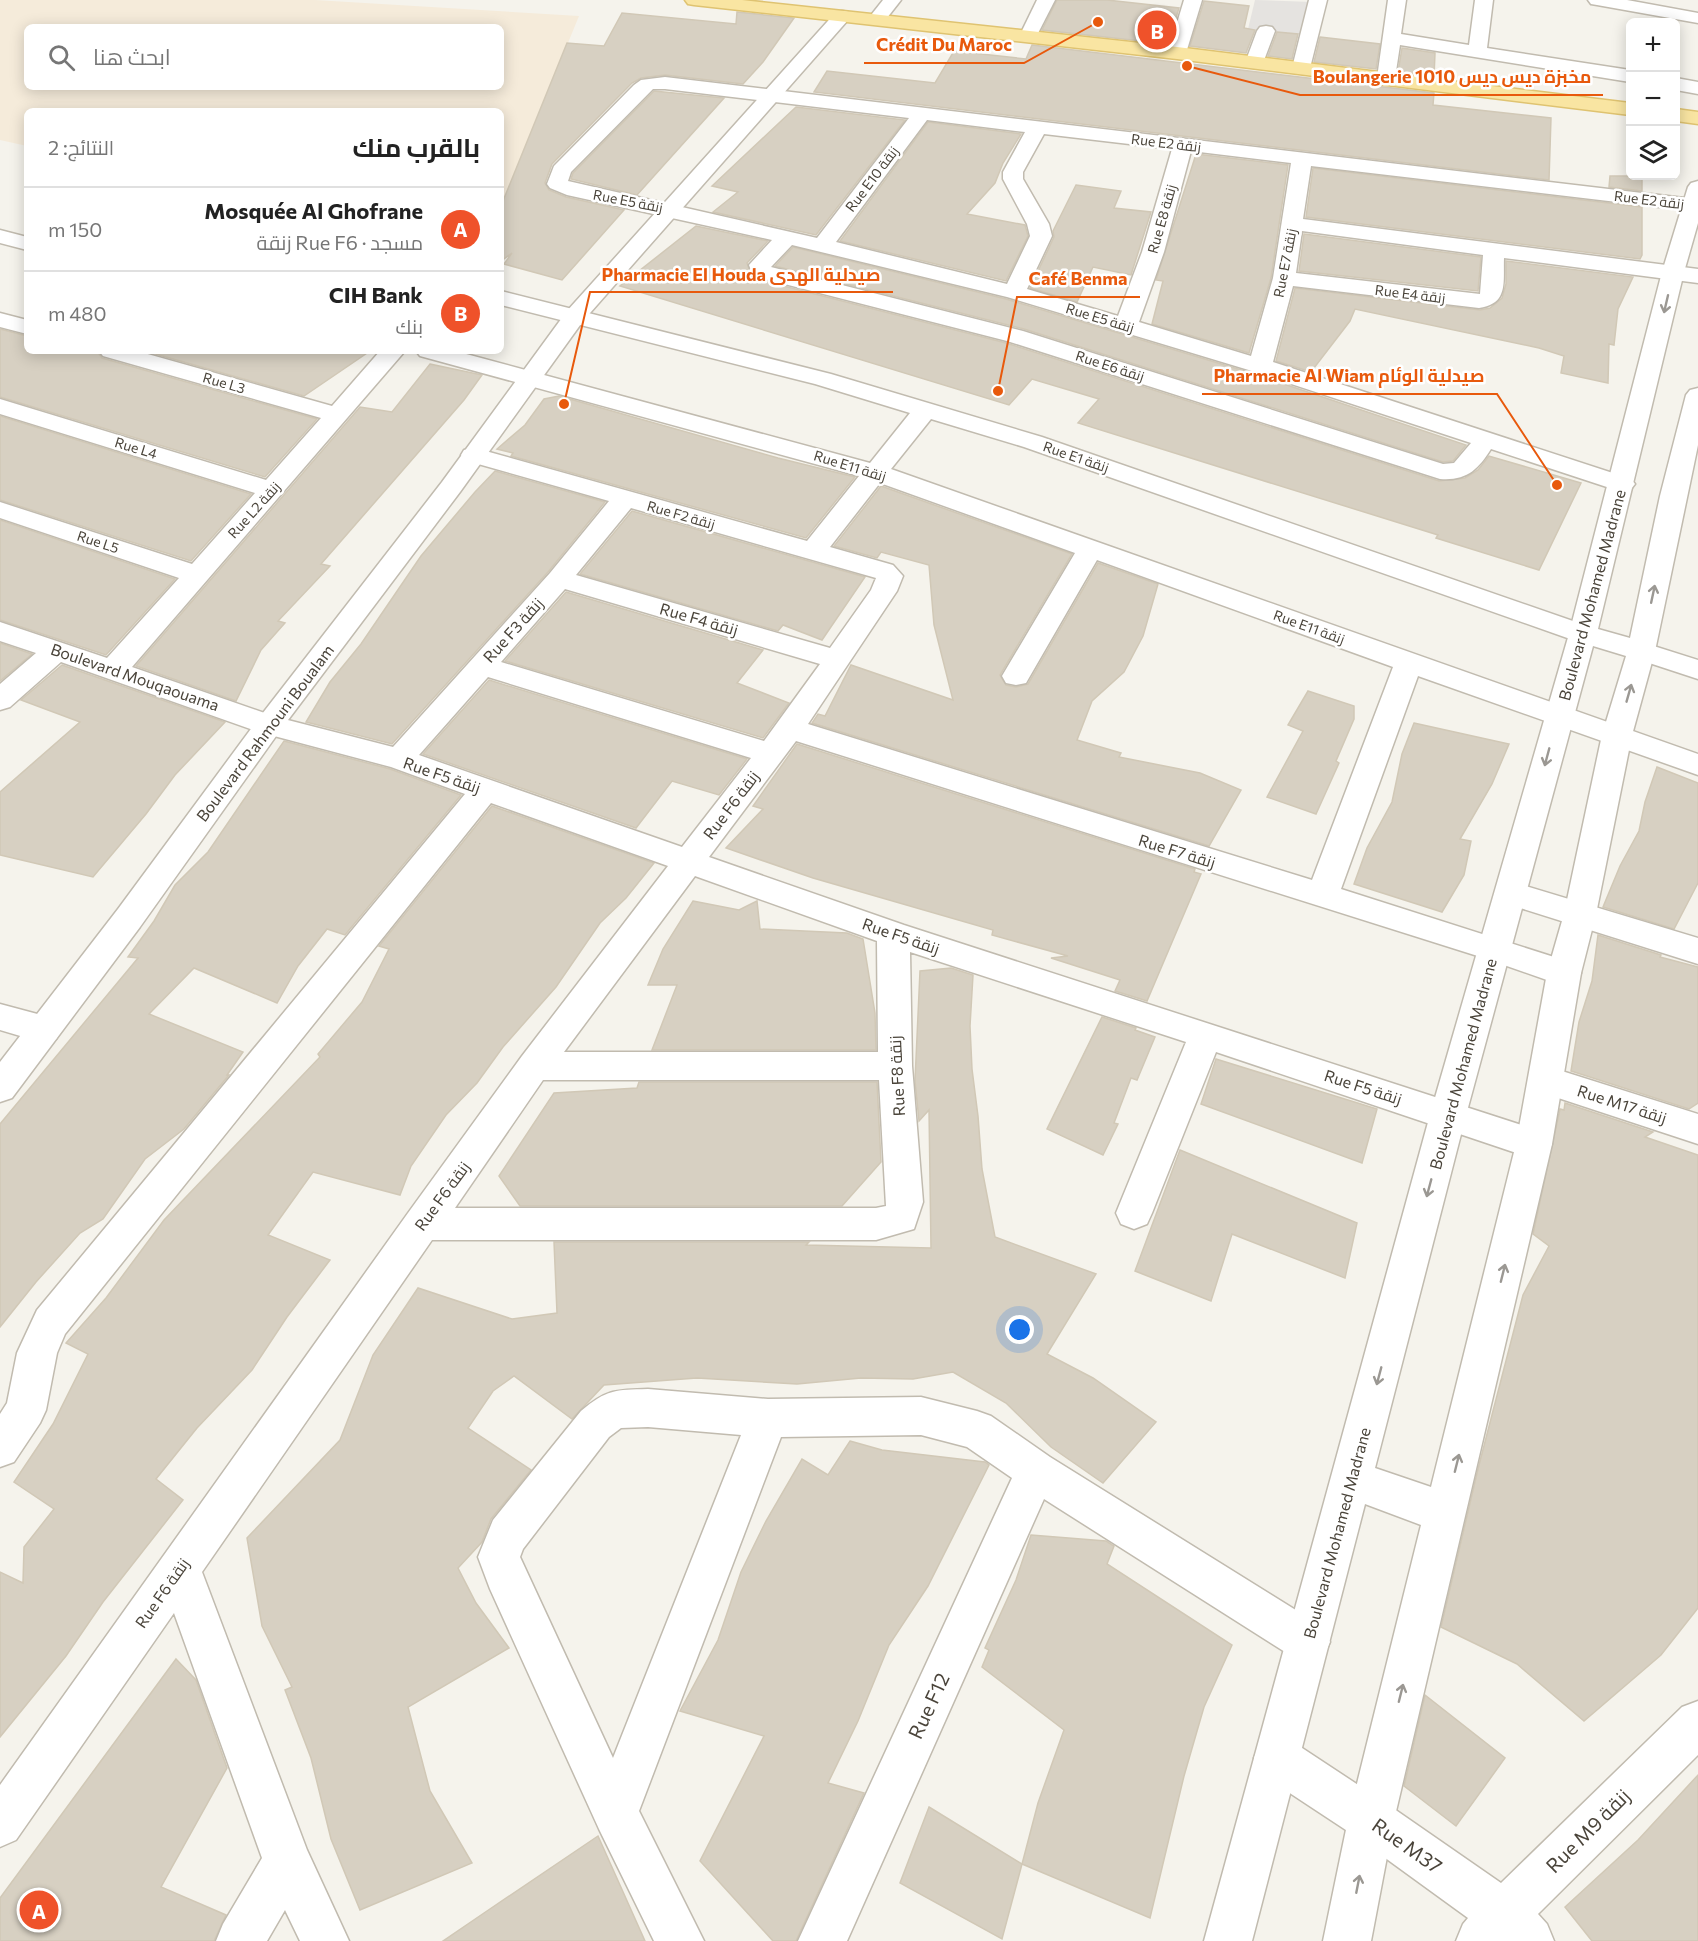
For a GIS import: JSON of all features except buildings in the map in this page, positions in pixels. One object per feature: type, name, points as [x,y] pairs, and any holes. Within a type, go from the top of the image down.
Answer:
[{"type":"main road","points":[[694,0],[758,3],[843,16],[1177,53],[1626,108]]},
{"type":"main road","points":[[1680,116],[1698,118]]},
{"type":"street","points":[[877,19],[892,0]]},
{"type":"street","points":[[1028,37],[1046,0]]},
{"type":"street","points":[[1177,53],[1193,0]]},
{"type":"street","points":[[1301,68],[1317,0]]},
{"type":"street","points":[[1386,78],[1397,0]]},
{"type":"street","points":[[1478,50],[1484,0]]},
{"type":"street","points":[[1598,0],[1698,18]]},
{"type":"street","points":[[529,378],[575,316],[769,96],[843,16]]},
{"type":"street","points":[[1254,63],[1266,31]]},
{"type":"street","points":[[1392,38],[1626,75]]},
{"type":"street","name":"Rue E2 زنقة","points":[[567,189],[557,184],[561,170],[641,89],[648,84],[665,83],[1694,207]]},
{"type":"street","points":[[1680,85],[1698,88]]},
{"type":"street","name":"Rue E10 زنقة","points":[[823,245],[922,114]]},
{"type":"street","points":[[1014,292],[1041,237],[1038,224],[1013,179],[1013,172],[1037,128]]},
{"type":"street","name":"Rue E8 زنقة","points":[[1126,326],[1153,252],[1183,145]]},
{"type":"street","name":"Rue E7 زنقة","points":[[1260,366],[1284,278],[1302,158]]},
{"type":"street","name":"Rue E5 زنقة","points":[[567,189],[823,245],[1014,292],[1260,366],[1622,484]]},
{"type":"street","name":"Boulevard Mohamed Madrane","points":[[1228,1941],[1448,1115],[1512,894],[1622,484],[1686,274],[1694,207]]},
{"type":"street","points":[[1293,224],[1686,274]]},
{"type":"street","points":[[0,236],[24,243]]},
{"type":"street","name":"Rue E6 زنقة","points":[[787,237],[760,266],[761,271],[1016,336],[1450,473],[1458,472],[1465,467],[1485,440]]},
{"type":"street","name":"Rue E4 زنقة","points":[[1284,278],[1479,301],[1487,300],[1491,295],[1494,251]]},
{"type":"street","name":"Rue E1 زنقة","points":[[504,299],[823,379],[1033,442],[1583,634],[1698,670]]},
{"type":"street","points":[[1016,336],[1050,303]]},
{"type":"street","points":[[0,320],[24,326]]},
{"type":"street","name":"Rue L3","points":[[122,354],[337,415]]},
{"type":"street","name":"Rue L2 زنقة","points":[[114,669],[390,354]]},
{"type":"street","name":"Rue E11 زنقة","points":[[439,354],[874,472],[1698,765]]},
{"type":"street","name":"Boulevard Rahmouni Boualam","points":[[0,1088],[129,918],[269,725],[529,378]]},
{"type":"street","points":[[1317,432],[1346,395]]},
{"type":"street","points":[[1347,1941],[1371,1820],[1534,1144],[1564,973],[1580,914],[1617,735],[1641,651],[1673,496],[1698,395]]},
{"type":"street","name":"Rue L4","points":[[0,406],[272,490]]},
{"type":"street","points":[[812,552],[925,410]]},
{"type":"street","name":"Rue F2 زنقة","points":[[473,455],[890,574]]},
{"type":"street","name":"Rue F3 زنقة","points":[[399,759],[559,579],[625,498]]},
{"type":"street","name":"Rue L5","points":[[0,510],[196,574]]},
{"type":"street","points":[[1016,676],[1090,549]]},
{"type":"street","name":"Rue F6 زنقة","points":[[0,1824],[534,1066],[838,660],[884,591],[890,574]]},
{"type":"street","name":"Rue F4 زنقة","points":[[559,579],[838,660]]},
{"type":"street","name":"Boulevard Mouqaouama","points":[[0,631],[269,725]]},
{"type":"street","points":[[0,700],[57,650]]},
{"type":"street","points":[[1322,896],[1408,663]]},
{"type":"street","name":"Rue F7 زنقة","points":[[481,665],[779,741],[1322,896],[1495,949],[1564,973]]},
{"type":"street","name":"Rue F5 زنقة","points":[[269,725],[399,759],[893,934],[1534,1144]]},
{"type":"street","points":[[0,1448],[26,1410],[37,1353],[51,1322],[485,790]]},
{"type":"street","points":[[1512,894],[1698,951]]},
{"type":"street","name":"Rue F8 زنقة","points":[[421,1224],[876,1224],[901,1218],[905,1202],[895,1066],[893,934]]},
{"type":"street","points":[[0,1017],[44,1029]]},
{"type":"street","points":[[1134,1213],[1206,1035]]},
{"type":"street","points":[[534,1066],[895,1066]]},
{"type":"street","name":"Rue M17 زنقة","points":[[1546,1080],[1698,1129]]},
{"type":"street","points":[[680,1941],[615,1813],[499,1557],[508,1535],[587,1433],[613,1409],[648,1408],[768,1418],[921,1416],[977,1430],[1036,1471],[1308,1642]]},
{"type":"street","points":[[615,1813],[768,1418]]},
{"type":"street","name":"Rue F12","points":[[822,1941],[1036,1471]]},
{"type":"street","points":[[1352,1479],[1445,1513]]},
{"type":"street","points":[[180,1569],[286,1861],[325,1941]]},
{"type":"street","name":"Rue M9 زنقة","points":[[1504,1932],[1698,1723]]},
{"type":"street","name":"Rue M37","points":[[1277,1758],[1371,1820],[1504,1932]]},
{"type":"street","points":[[240,1941],[286,1861]]},
{"type":"shaded area","points":[[0,0],[315,0],[579,16],[504,199],[504,108],[24,108],[24,145],[0,140]]},
{"type":"shaded area","points":[[1255,0],[1313,2],[1306,35],[1248,29]]},
{"type":"place","name":"Crédit Du Maroc","points":[[1098,22]]},
{"type":"place","name":"CIH Bank","points":[[1157,30]]},
{"type":"place","name":"Boulangerie 1010 مخبزة ديس ديس","points":[[1187,66]]},
{"type":"place","name":"Café Benma","points":[[998,391]]},
{"type":"place","name":"Pharmacie El Houda صيدلية الهدى","points":[[564,404]]},
{"type":"place","name":"Pharmacie Al Wiam صيدلية الوئام","points":[[1557,485]]},
{"type":"place","name":"Mosquée Al Ghofrane","points":[[39,1910]]}]
